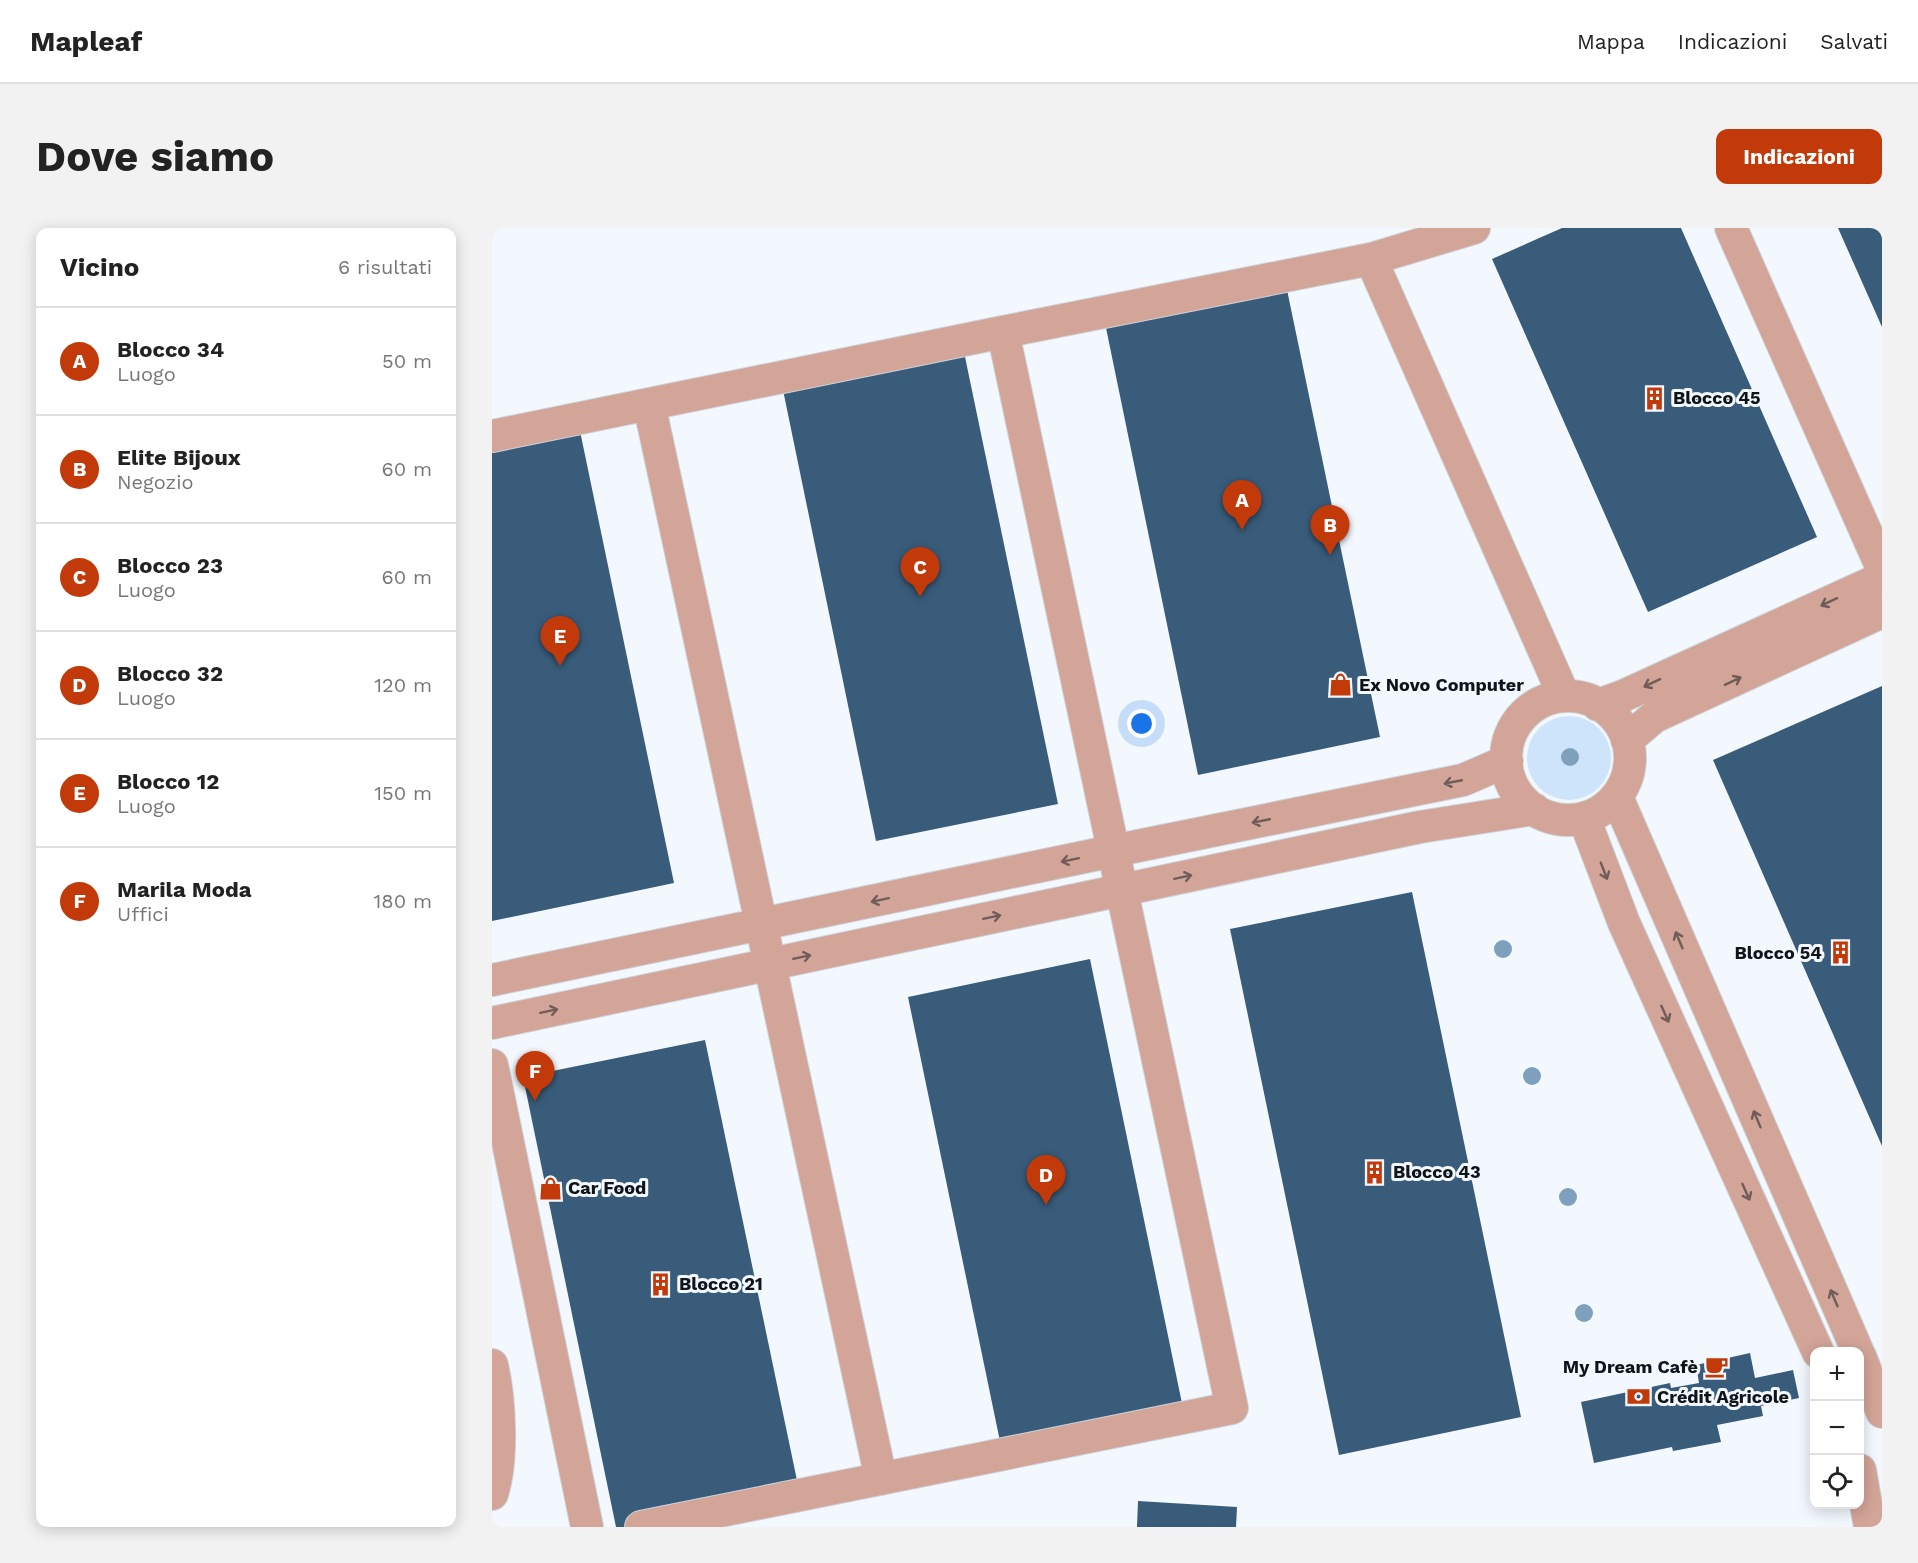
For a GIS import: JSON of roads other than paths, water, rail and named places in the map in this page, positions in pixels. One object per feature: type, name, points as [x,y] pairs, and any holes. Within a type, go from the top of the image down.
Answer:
[{"type":"lane","points":[[492,436],[1371,260],[1474,228]]},
{"type":"lane","points":[[1731,228],[1882,568]]},
{"type":"lane","points":[[1371,260],[1564,696]]},
{"type":"lane","points":[[641,1527],[1232,1408],[1003,332]]},
{"type":"lane","points":[[649,404],[880,1479]]},
{"type":"lane","points":[[1598,705],[1623,696],[1882,578]]},
{"type":"lane","points":[[1627,740],[1654,717],[1882,612]]},
{"type":"lane","points":[[1564,696],[1585,698],[1598,705],[1618,722],[1627,740],[1630,760],[1627,779],[1617,797],[1602,810],[1584,819],[1564,820],[1545,816],[1528,806],[1515,790],[1507,771],[1507,750],[1513,729],[1526,713],[1543,701],[1564,696]]},
{"type":"lane","points":[[492,980],[1463,780],[1507,761]]},
{"type":"lane","points":[[1617,797],[1856,1347]]},
{"type":"lane","points":[[492,1023],[1420,826],[1534,810]]},
{"type":"lane","points":[[1584,819],[1624,923],[1816,1347]]},
{"type":"lane","points":[[492,1065],[587,1527]]},
{"type":"lane","points":[[492,1365],[499,1441],[492,1494]]},
{"type":"lane","points":[[1864,1367],[1882,1412]]},
{"type":"lane","points":[[1864,1493],[1870,1527]]},
{"type":"place","name":"Blocco 45","points":[[1655,398]]},
{"type":"place","name":"Blocco 34","points":[[1242,530]]},
{"type":"place","name":"Elite Bijoux","points":[[1330,555]]},
{"type":"place","name":"Blocco 23","points":[[920,597]]},
{"type":"place","name":"Blocco 12","points":[[560,666]]},
{"type":"place","name":"Ex Novo Computer","points":[[1341,685]]},
{"type":"place","name":"Blocco 54","points":[[1840,953]]},
{"type":"place","name":"Marila Moda","points":[[535,1101]]},
{"type":"place","name":"Blocco 43","points":[[1375,1172]]},
{"type":"place","name":"Car Food","points":[[550,1188]]},
{"type":"place","name":"Blocco 32","points":[[1046,1205]]},
{"type":"place","name":"Blocco 21","points":[[661,1284]]},
{"type":"place","name":"My Dream Cafè","points":[[1716,1367]]},
{"type":"place","name":"Crédit Agricole","points":[[1639,1397]]}]
